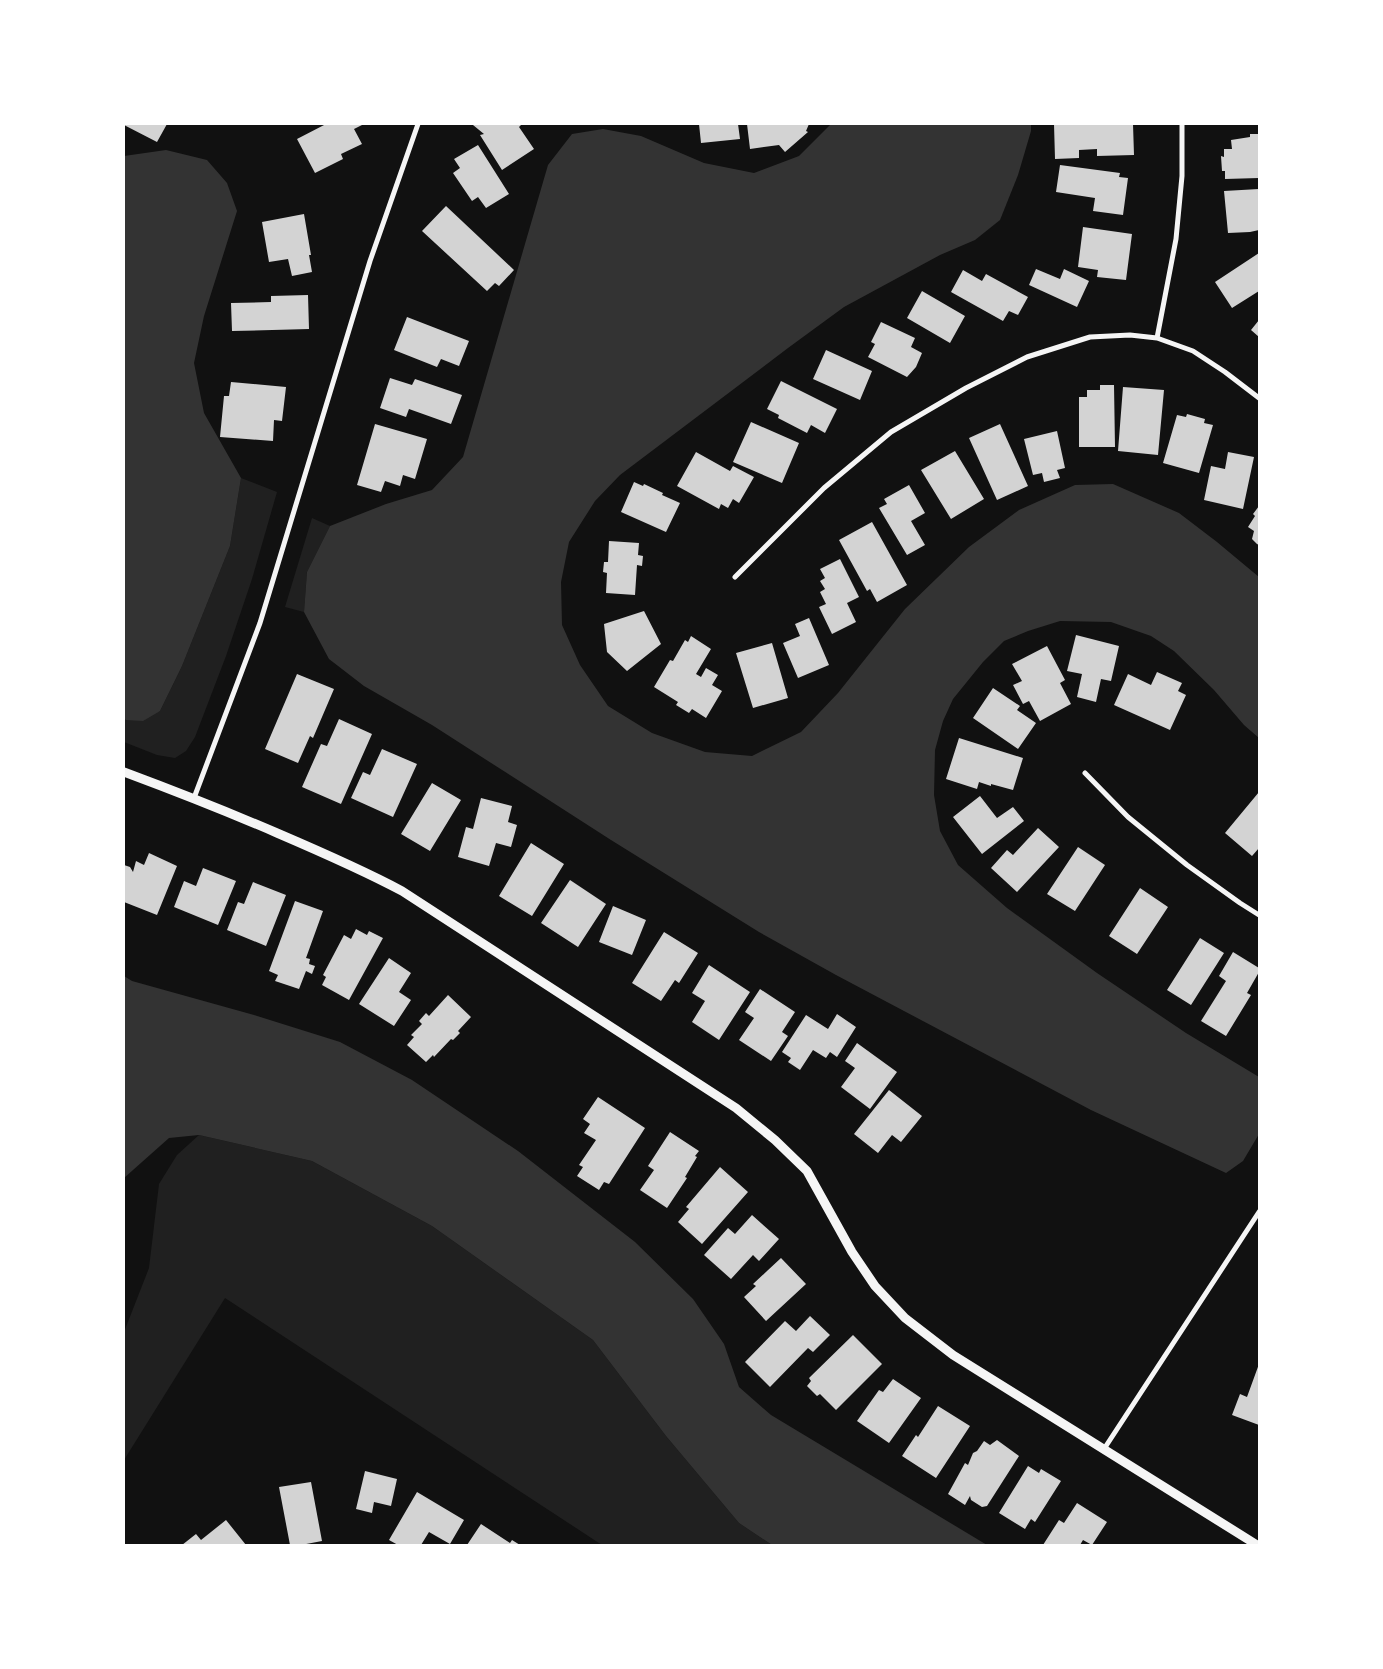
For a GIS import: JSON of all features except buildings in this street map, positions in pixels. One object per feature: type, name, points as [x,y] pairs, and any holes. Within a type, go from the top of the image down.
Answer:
[{"type":"street","points":[[194,798],[260,623],[370,261],[418,124]]},
{"type":"street","points":[[1157,338],[1176,239],[1182,176],[1182,124]]},
{"type":"street","points":[[734,577],[824,488],[891,432],[966,388],[1027,357],[1090,337],[1130,335],[1157,338],[1193,351],[1259,398]]},
{"type":"street","points":[[124,772],[194,798],[365,871],[402,891],[736,1108],[775,1140],[807,1171],[852,1252],[876,1286],[905,1318],[953,1355],[1257,1545]]},
{"type":"street","points":[[1085,773],[1128,817],[1187,865],[1259,915]]},
{"type":"street","points":[[1104,1449],[1259,1212]]},
{"type":"shaded area","points":[[831,124],[1031,124],[1031,131],[1018,175],[1000,220],[975,240],[940,255],[844,307],[620,475],[595,501],[569,542],[561,582],[562,625],[580,665],[608,706],[652,733],[705,752],[752,756],[801,732],[838,693],[905,609],[969,547],[1019,510],[1075,485],[1113,484],[1179,513],[1217,542],[1259,577],[1259,738],[1244,725],[1214,690],[1174,651],[1151,636],[1111,622],[1060,621],[1004,641],[983,662],[953,699],[943,721],[935,750],[934,795],[940,831],[958,865],[1007,908],[1097,973],[1186,1033],[1259,1077],[1259,1134],[1243,1161],[1226,1173],[1091,1110],[836,975],[759,932],[432,725],[364,686],[329,659],[304,612],[307,572],[330,526],[386,504],[432,490],[463,457],[548,165],[572,134],[603,129],[641,136],[704,163],[754,173],[799,156]]},
{"type":"shaded area","points":[[166,150],[207,160],[227,183],[237,211],[204,316],[194,363],[204,413],[241,478],[230,546],[182,666],[160,711],[143,721],[124,719],[124,156]]},
{"type":"shaded area","points":[[241,478],[277,492],[252,579],[226,656],[195,737],[186,751],[175,758],[157,755],[124,742],[124,719],[160,711],[182,666],[230,546]]},
{"type":"shaded area","points":[[312,518],[330,526],[307,572],[304,612],[285,607]]},
{"type":"shaded area","points":[[124,976],[132,981],[254,1015],[340,1042],[412,1080],[518,1151],[635,1242],[693,1299],[724,1344],[739,1387],[771,1415],[987,1545],[772,1545],[739,1523],[666,1436],[593,1340],[432,1226],[312,1161],[199,1135],[169,1138],[124,1178]]},
{"type":"shaded area","points":[[199,1135],[312,1161],[432,1226],[593,1340],[666,1436],[739,1523],[772,1545],[602,1545],[225,1298],[124,1460],[124,1332],[149,1268],[159,1184],[177,1155]]}]
